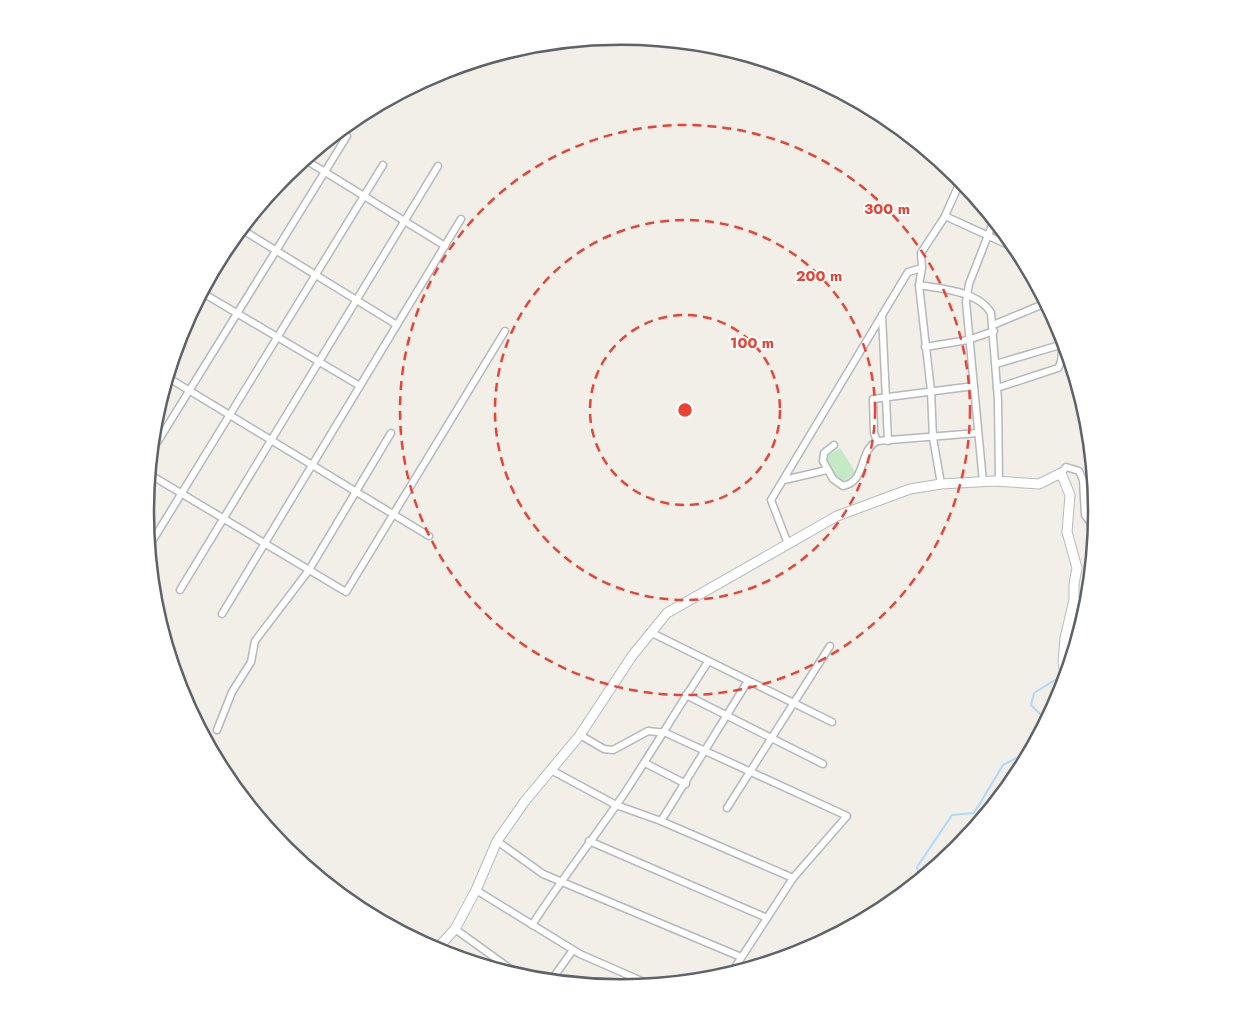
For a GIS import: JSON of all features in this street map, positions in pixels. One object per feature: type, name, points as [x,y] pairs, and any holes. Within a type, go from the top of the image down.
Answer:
[{"type":"street","points":[[159,440],[347,136]]},
{"type":"street","points":[[311,163],[445,246]]},
{"type":"street","points":[[155,537],[383,165]]},
{"type":"street","points":[[180,590],[438,166]]},
{"type":"street","points":[[941,484],[933,438],[931,391],[919,285],[922,268],[921,253],[945,216],[958,189]]},
{"type":"street","points":[[945,216],[1002,242]]},
{"type":"street","points":[[222,614],[461,219]]},
{"type":"street","points":[[983,482],[968,340],[966,296],[991,227]]},
{"type":"street","points":[[247,233],[397,324]]},
{"type":"street","points":[[788,544],[771,500],[908,272],[922,268]]},
{"type":"street","points":[[919,285],[966,296],[986,306],[991,314],[994,328],[998,388],[999,482]]},
{"type":"street","points":[[207,296],[360,386]]},
{"type":"street","points":[[925,347],[968,340],[1040,306]]},
{"type":"street","points":[[882,315],[888,441]]},
{"type":"street","points":[[155,478],[346,592],[505,331]]},
{"type":"street","points":[[996,364],[1057,345]]},
{"type":"street","points":[[998,388],[1058,368],[1062,362],[1061,355]]},
{"type":"street","points":[[172,380],[429,536]]},
{"type":"street","points":[[877,442],[874,433],[873,399],[974,386]]},
{"type":"street","points":[[217,730],[232,692],[251,662],[255,641],[309,570],[391,433]]},
{"type":"street","points":[[834,445],[823,455],[822,461],[838,485],[851,483],[858,478],[866,454],[877,442],[978,433]]},
{"type":"street","points":[[442,944],[455,929],[476,890],[497,842],[524,802],[580,735],[632,656],[667,613],[837,516],[910,489],[941,484],[983,482],[1039,484],[1061,473],[1066,467],[1079,471],[1083,480],[1085,515],[1088,519]]},
{"type":"street","points":[[784,480],[827,470]]},
{"type":"street","points":[[1061,473],[1070,495],[1067,532],[1077,568],[1074,600],[1065,638],[1066,658]]},
{"type":"street","points":[[1074,600],[1081,601]]},
{"type":"street","points":[[650,632],[708,662],[795,702],[832,722]]},
{"type":"street","points":[[727,808],[830,646]]},
{"type":"street","points":[[532,925],[560,881],[616,805],[665,733],[686,695],[708,662]]},
{"type":"street","points":[[662,821],[707,751],[748,681]]},
{"type":"street","points":[[686,695],[823,764]]},
{"type":"street","points":[[580,735],[604,749],[613,750],[648,730],[665,733],[847,816],[793,878],[736,965]]},
{"type":"street","points":[[644,763],[686,784]]},
{"type":"street","points":[[551,770],[616,805],[662,821],[793,878]]},
{"type":"street","points":[[589,841],[767,918]]},
{"type":"street","points":[[497,842],[542,874],[741,957]]},
{"type":"street","points":[[476,890],[573,950],[637,979]]},
{"type":"street","points":[[455,929],[501,964]]},
{"type":"street","points":[[555,975],[573,950]]},
{"type":"green space","points":[[840,448],[856,473],[840,483],[824,458]]},
{"type":"waterway","points":[[1042,716],[1031,705],[1034,693],[1058,678]]},
{"type":"waterway","points":[[918,873],[917,867],[952,815],[974,813],[1003,765],[1020,756]]}]
